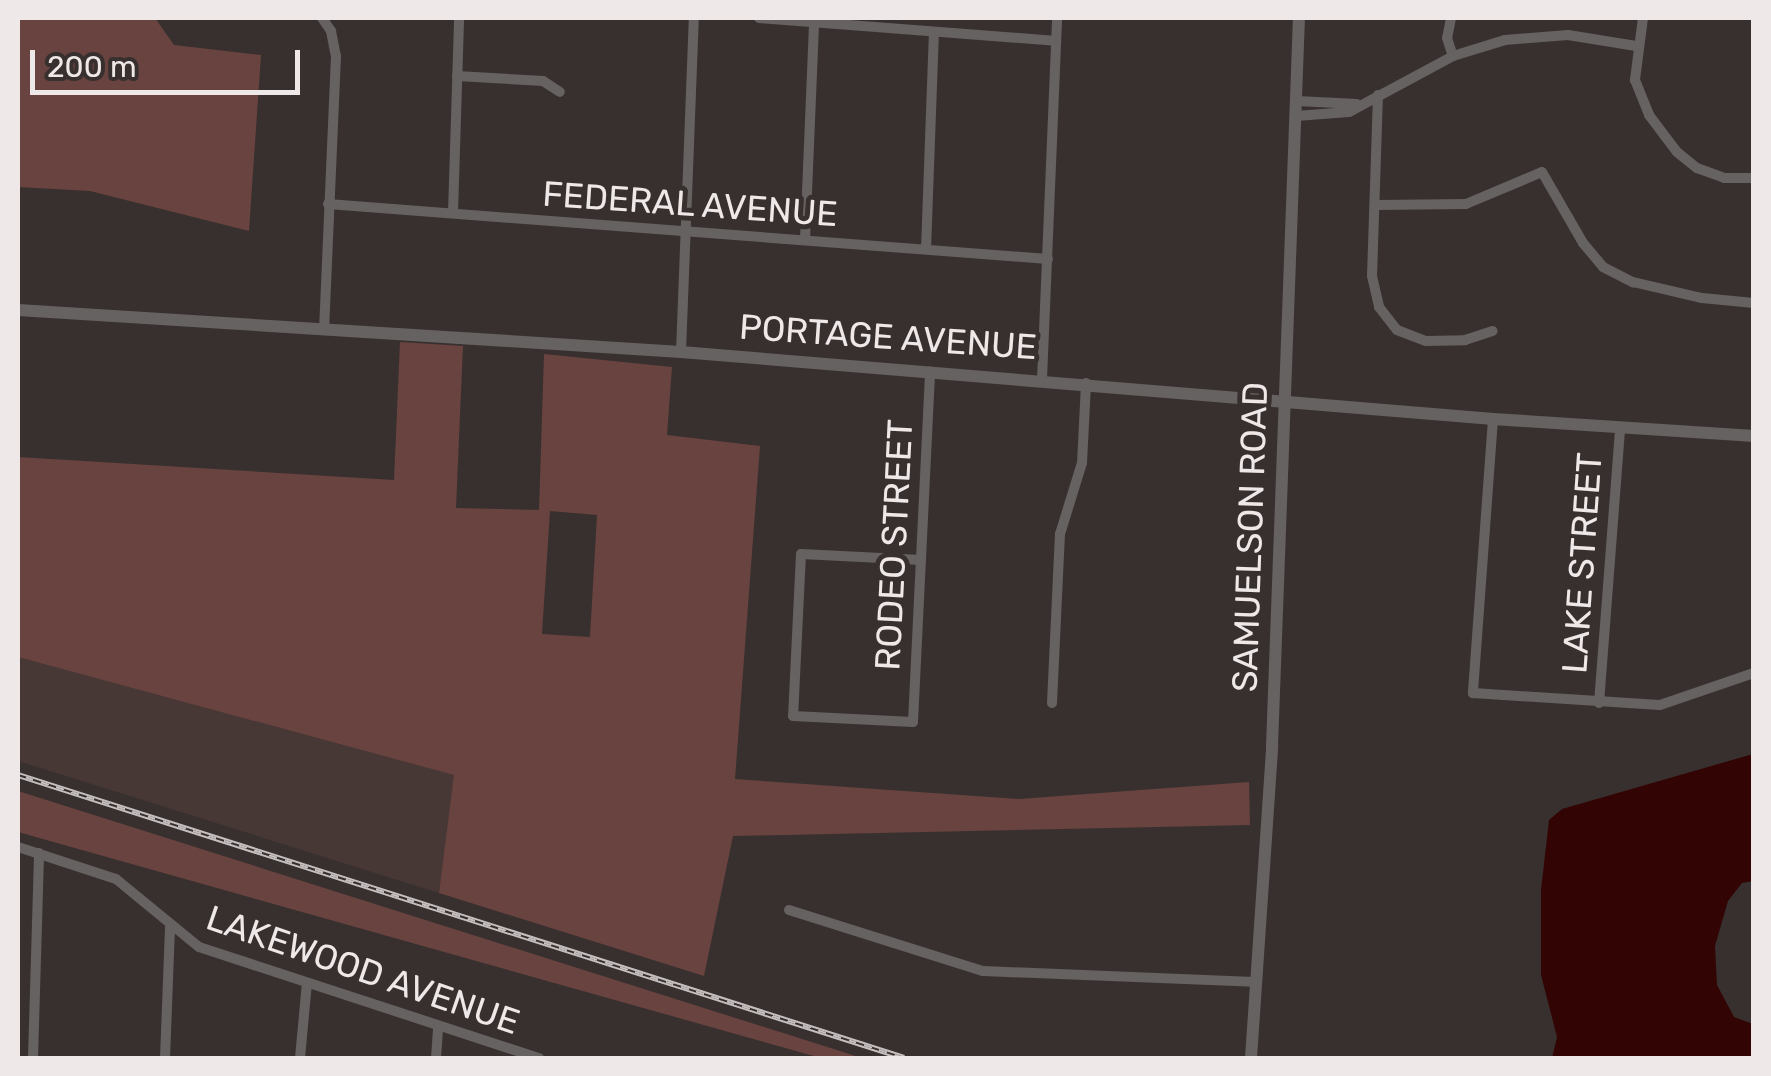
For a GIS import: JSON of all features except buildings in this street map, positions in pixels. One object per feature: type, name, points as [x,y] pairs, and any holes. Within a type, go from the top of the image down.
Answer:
[{"type":"street","points":[[322,18],[331,31],[336,56],[324,326]]},
{"type":"street","points":[[453,213],[459,18]]},
{"type":"street","points":[[681,352],[694,18]]},
{"type":"street","points":[[759,18],[1056,41]]},
{"type":"street","points":[[1042,379],[1057,18]]},
{"type":"street","name":"SAMUELSON ROAD","points":[[1250,1058],[1272,746],[1300,18]]},
{"type":"street","points":[[1451,18],[1448,38],[1453,56]]},
{"type":"street","points":[[1642,18],[1636,46],[1638,92],[1677,152],[1711,175],[1754,178]]},
{"type":"street","points":[[804,240],[814,23]]},
{"type":"street","points":[[926,249],[934,32]]},
{"type":"street","points":[[1296,116],[1350,112],[1357,104],[1453,56],[1505,40],[1545,34],[1590,36],[1636,46]]},
{"type":"street","points":[[457,76],[543,82],[560,92]]},
{"type":"street","points":[[1378,95],[1374,292],[1387,320],[1397,330],[1426,341],[1465,340],[1493,331]]},
{"type":"street","points":[[1297,100],[1357,104]]},
{"type":"street","points":[[1376,205],[1466,204],[1542,172],[1582,243],[1602,267],[1633,282],[1702,298],[1754,303]]},
{"type":"street","name":"FEDERAL AVENUE","points":[[328,204],[1048,258]]},
{"type":"street","name":"PORTAGE AVENUE","points":[[18,310],[324,326],[1086,382],[1492,419],[1754,436]]},
{"type":"street","name":"RODEO STREET","points":[[921,560],[801,554],[793,716],[913,722],[921,560],[930,372]]},
{"type":"street","points":[[1052,703],[1060,534],[1082,463],[1086,382]]},
{"type":"street","points":[[1492,419],[1473,694],[1660,706],[1754,673]]},
{"type":"street","name":"LAKE STREET","points":[[1599,703],[1620,428]]},
{"type":"street","name":"LAKEWOOD AVENUE","points":[[18,847],[116,878],[134,889],[170,926],[199,947],[539,1058]]},
{"type":"street","points":[[33,1058],[40,853]]},
{"type":"street","points":[[789,910],[983,971],[1254,982]]},
{"type":"street","points":[[165,1058],[170,926]]},
{"type":"street","points":[[300,1058],[307,983]]},
{"type":"street","points":[[436,1058],[438,1026]]},
{"type":"shaded area","points":[[18,18],[155,18],[174,45],[261,55],[249,231],[90,191],[18,187]]},
{"type":"shaded area","points":[[400,342],[463,346],[456,508],[539,510],[544,354],[672,367],[667,435],[760,446],[735,779],[1019,799],[1249,782],[1250,825],[733,836],[704,976],[439,893],[454,775],[18,657],[18,457],[394,480]],"holes":[[[550,511],[597,515],[590,637],[542,634]]]},
{"type":"shaded area","points":[[18,657],[455,775],[439,893],[18,761]]},
{"type":"shaded area","points":[[1753,754],[1753,881],[1742,883],[1728,901],[1715,946],[1717,985],[1734,1017],[1753,1024],[1753,1058],[1552,1058],[1557,1037],[1541,975],[1541,890],[1549,820],[1562,809]]},
{"type":"shaded area","points":[[18,791],[862,1058],[821,1058],[18,832]]},
{"type":"railway","points":[[18,775],[904,1058]]}]
